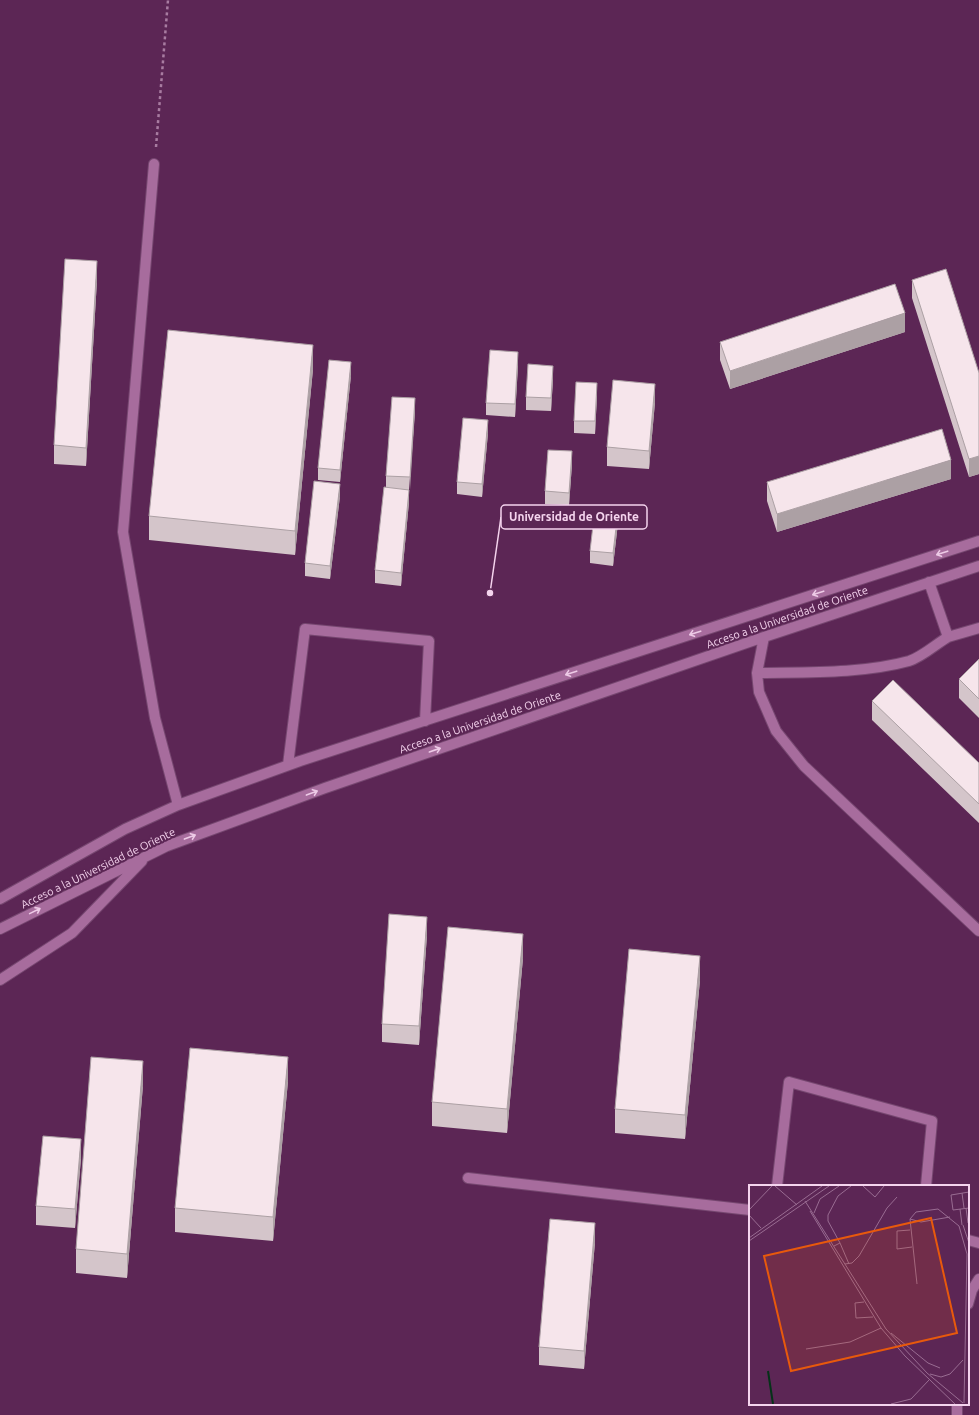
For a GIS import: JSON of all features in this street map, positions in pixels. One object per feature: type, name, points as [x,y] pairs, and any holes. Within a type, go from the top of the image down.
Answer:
[{"type":"lane","points":[[154,164],[123,532],[155,718],[178,805]]},
{"type":"lane","name":"Acceso a la Universidad de Oriente","points":[[0,899],[125,829],[178,805],[288,766],[979,541]]},
{"type":"lane","name":"Acceso a la Universidad de Oriente","points":[[0,929],[167,846],[325,788],[764,637],[979,566]]},
{"type":"lane","points":[[930,582],[948,637]]},
{"type":"lane","points":[[757,673],[828,671],[876,667],[910,660],[948,637],[979,628]]},
{"type":"lane","points":[[288,766],[305,629],[429,641],[425,721]]},
{"type":"lane","points":[[764,637],[757,673],[759,692],[776,731],[804,766],[979,931]]},
{"type":"lane","points":[[0,980],[72,933],[148,855]]},
{"type":"lane","points":[[777,1185],[789,1082],[932,1121],[926,1185]]},
{"type":"lane","points":[[468,1178],[749,1210]]},
{"type":"lane","points":[[969,1240],[979,1243]]},
{"type":"lane","points":[[969,1300],[972,1290],[979,1279]]},
{"type":"path","points":[[154,164],[168,0]]},
{"type":"building","points":[[65,259],[97,261],[86,448],[54,445]]},
{"type":"building","points":[[946,269],[979,373],[979,456],[969,459],[912,280]]},
{"type":"building","points":[[895,284],[905,313],[730,371],[720,342]]},
{"type":"building","points":[[168,330],[313,345],[295,531],[149,516]]},
{"type":"building","points":[[490,350],[518,352],[515,404],[486,403]]},
{"type":"building","points":[[329,360],[351,362],[340,470],[318,468]]},
{"type":"building","points":[[528,364],[553,366],[551,398],[526,397]]},
{"type":"building","points":[[613,380],[655,384],[649,451],[607,447]]},
{"type":"building","points":[[576,382],[597,383],[595,421],[574,421]]},
{"type":"building","points":[[392,397],[415,398],[410,477],[386,476]]},
{"type":"building","points":[[463,418],[488,420],[482,484],[457,482]]},
{"type":"building","points":[[942,429],[951,460],[777,514],[767,482]]},
{"type":"building","points":[[548,450],[572,451],[569,493],[545,491]]},
{"type":"building","points":[[314,481],[340,484],[330,566],[305,563]]},
{"type":"building","points":[[384,487],[409,490],[401,573],[375,570]]},
{"type":"building","points":[[595,508],[618,511],[613,553],[590,551]]},
{"type":"building","points":[[979,659],[979,699],[959,679]]},
{"type":"building","points":[[893,680],[979,763],[979,804],[872,701]]},
{"type":"building","points":[[389,914],[427,917],[419,1026],[382,1024]]},
{"type":"building","points":[[448,927],[523,934],[507,1109],[432,1102]]},
{"type":"building","points":[[629,949],[700,956],[685,1115],[615,1109]]},
{"type":"building","points":[[190,1048],[288,1057],[273,1217],[175,1208]]},
{"type":"building","points":[[91,1057],[143,1061],[127,1254],[76,1249]]},
{"type":"building","points":[[43,1136],[81,1139],[75,1209],[36,1206]]},
{"type":"building","points":[[550,1219],[595,1223],[584,1351],[539,1347]]},
{"type":"place","name":"Universidad de Oriente","points":[[490,593]]}]
